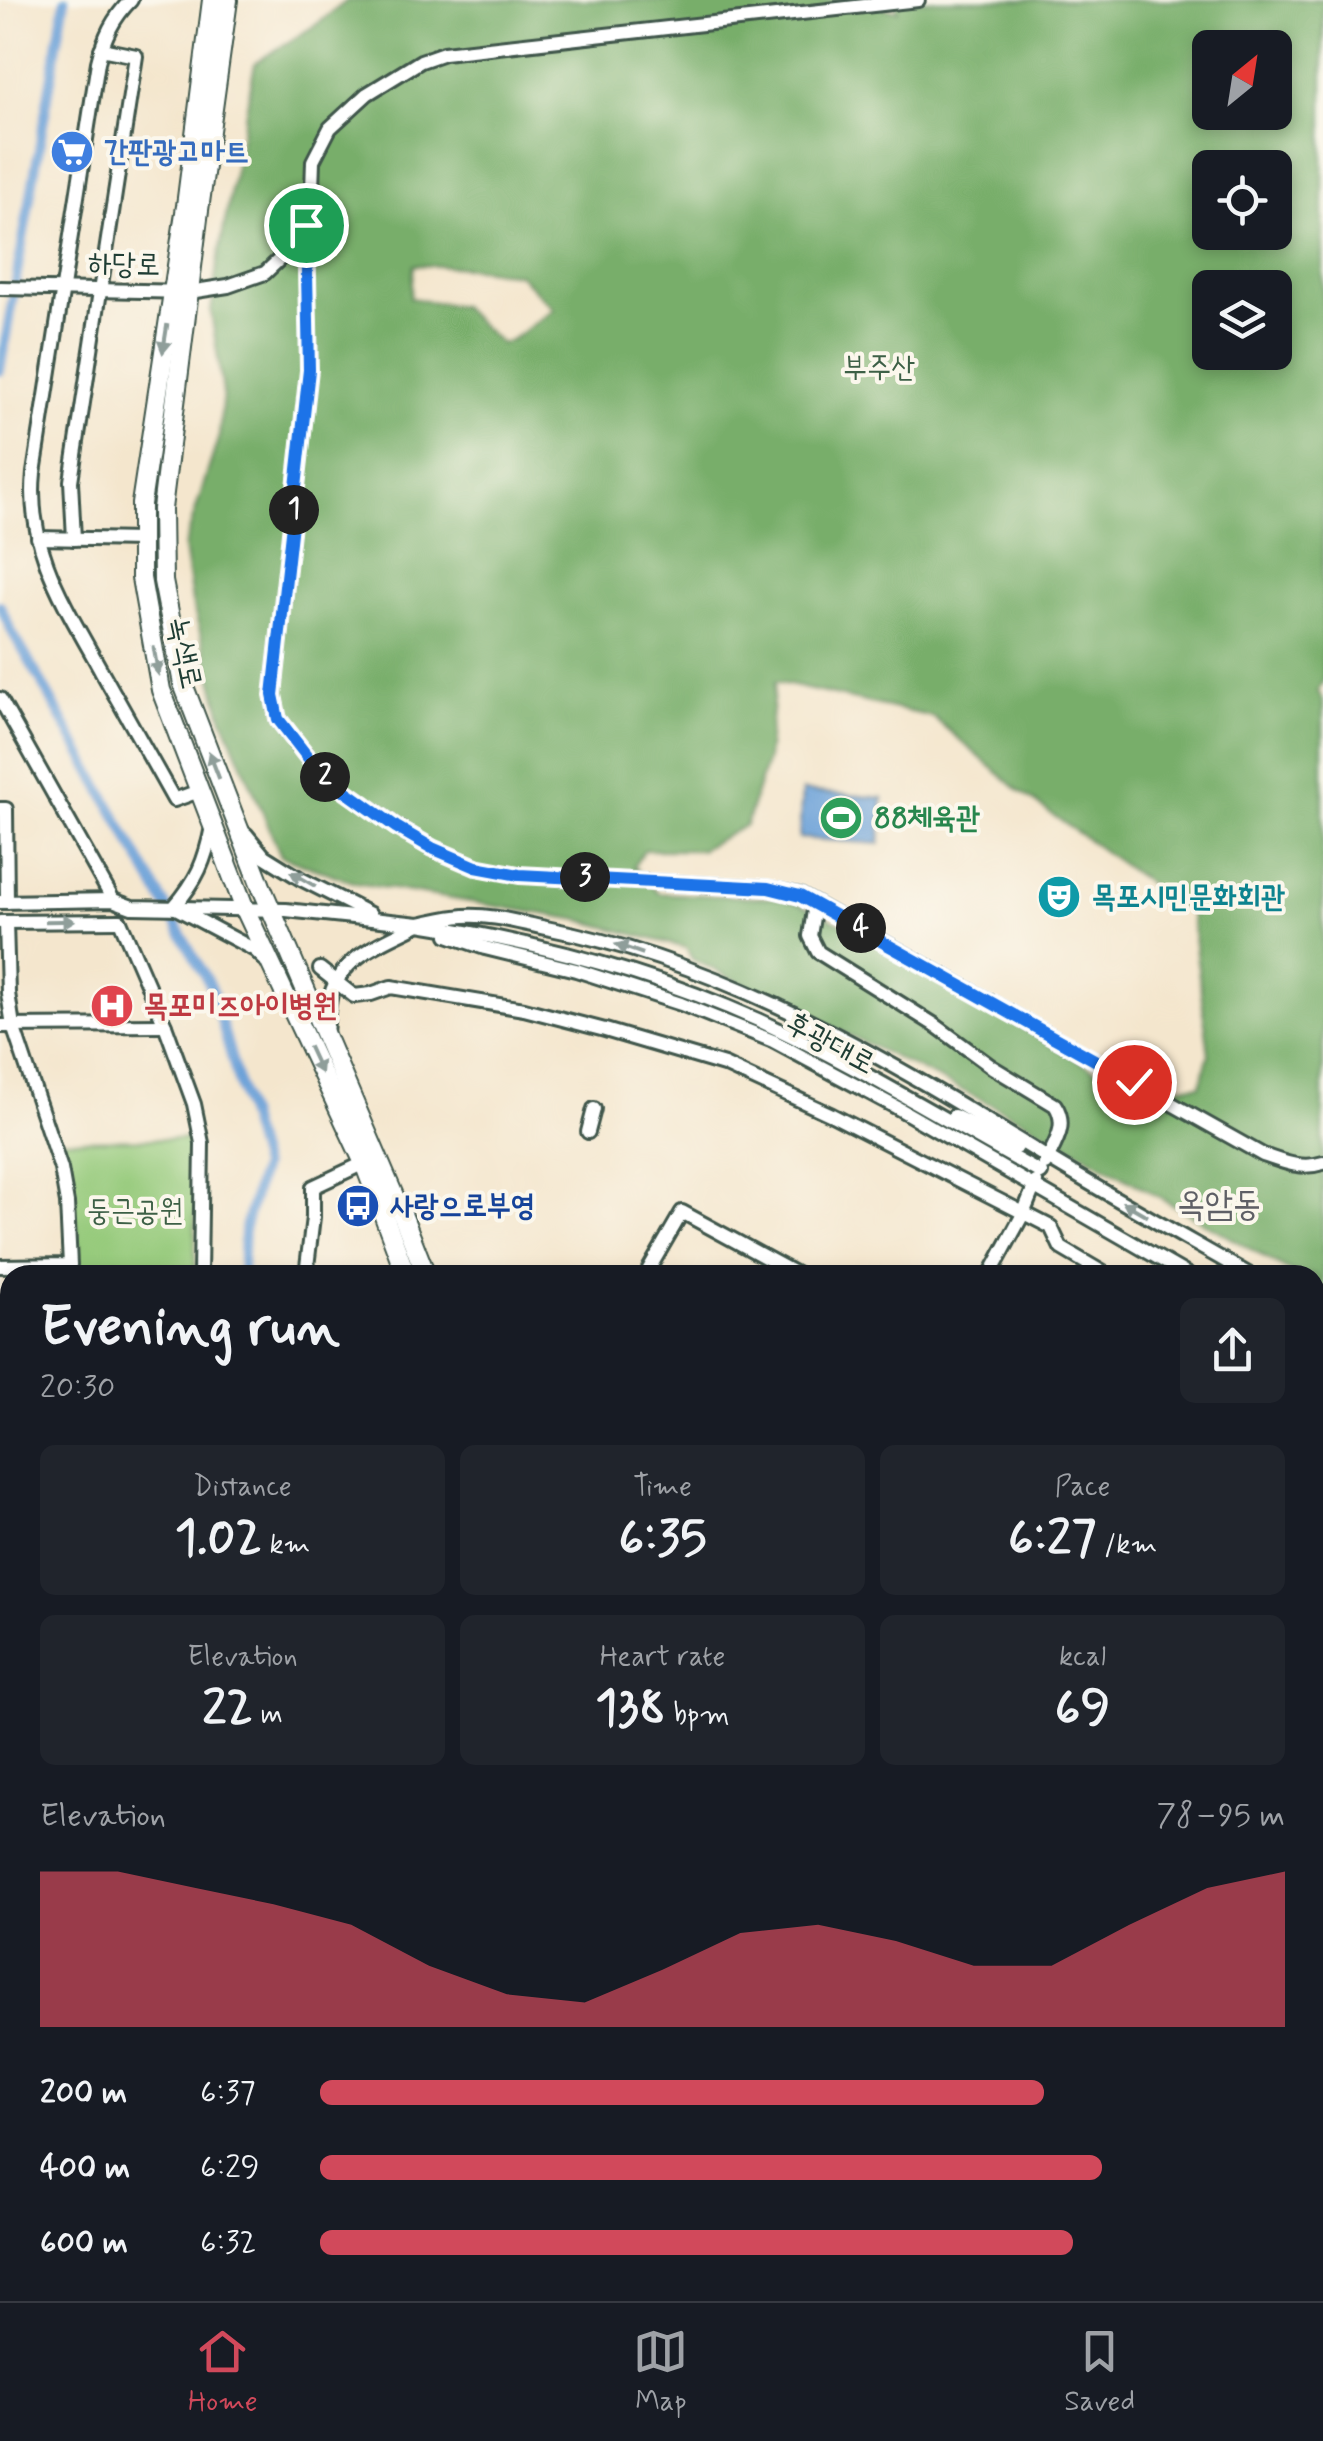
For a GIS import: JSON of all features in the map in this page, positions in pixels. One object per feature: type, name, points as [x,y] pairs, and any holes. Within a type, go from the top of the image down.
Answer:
[{"type":"main road","name":"녹색로","points":[[212,0],[186,206],[162,509],[163,581],[183,684],[272,910],[422,1265]]},
{"type":"main road","name":"녹색로","points":[[228,0],[181,291],[141,504],[141,578],[161,690],[212,824],[237,908],[270,964],[364,1164],[402,1265]]},
{"type":"street","points":[[131,0],[114,19],[101,48],[32,503],[38,538],[56,590],[174,800],[199,790]]},
{"type":"street","points":[[918,0],[444,53],[421,61],[367,94],[330,128],[313,161],[306,225],[309,370],[273,695],[278,719],[320,773],[396,827],[476,867],[519,875],[768,888],[800,896],[1263,1155],[1294,1166],[1323,1163]]},
{"type":"street","points":[[74,538],[71,481],[136,56],[101,48]]},
{"type":"street","name":"하당로","points":[[0,288],[181,291],[228,286],[265,273],[306,225]]},
{"type":"street","points":[[38,538],[141,540]]},
{"type":"street","points":[[0,699],[113,900]]},
{"type":"street","points":[[0,809],[6,809],[3,902],[113,900],[132,907],[120,920],[3,922],[6,1026],[61,1170],[70,1265]]},
{"type":"street","points":[[237,823],[264,856],[382,919]]},
{"type":"street","points":[[212,824],[204,862],[174,907],[255,950],[270,964]]},
{"type":"street","points":[[815,904],[810,936],[818,952],[1055,1105],[1062,1116],[1061,1130],[995,1265]]},
{"type":"street","name":"후광대로","points":[[132,907],[272,910],[420,924],[582,957],[674,986],[759,1020],[827,1055],[1172,1265]]},
{"type":"street","points":[[120,920],[194,1104],[202,1142],[200,1265]]},
{"type":"street","name":"후광대로","points":[[420,924],[464,923],[584,951],[687,982],[754,1010],[841,1052],[934,1106],[1023,1150],[1048,1158],[1233,1265]]},
{"type":"street","points":[[326,1036],[330,996],[357,956],[420,924]]},
{"type":"street","points":[[320,969],[354,996],[392,987],[524,1009],[724,1066],[832,1114],[1050,1227],[1061,1248],[1089,1265]]},
{"type":"street","points":[[6,1026],[165,1024]]},
{"type":"street","points":[[588,1132],[594,1110]]},
{"type":"street","points":[[307,1265],[313,1187],[364,1164]]},
{"type":"street","points":[[650,1265],[682,1212],[780,1265]]},
{"type":"green space","name":"부주산","points":[[348,0],[850,0],[898,11],[895,0],[1323,0],[1323,680],[1318,691],[1323,702],[1323,1265],[1278,1265],[1029,1123],[692,959],[686,948],[580,920],[356,883],[281,856],[222,716],[192,602],[184,547],[219,436],[223,392],[211,312],[255,63]],"holes":[[[414,265],[519,274],[554,309],[501,344],[460,306],[410,298]],[[775,682],[933,717],[1018,790],[1191,914],[1209,1054],[1200,1085],[1171,1087],[1161,1108],[842,924],[799,904],[777,898],[658,893],[634,866],[644,850],[700,850],[746,825],[767,759]]]},
{"type":"green space","name":"둥근공원","points":[[195,1139],[195,1265],[78,1265],[79,1245],[70,1178],[56,1140]]},
{"type":"water","name":"88체육관","points":[[802,791],[883,798],[880,844],[799,838]]},
{"type":"waterway","points":[[0,371],[65,0]]},
{"type":"waterway","points":[[0,605],[212,989],[262,1167],[244,1231],[242,1265]]},
{"type":"place","name":"간판광고마트","points":[[72,152]]},
{"type":"place","name":"88체육관","points":[[841,818]]},
{"type":"place","name":"목포시민문화회관","points":[[1059,897]]},
{"type":"place","name":"목포미즈아이병원","points":[[112,1006]]},
{"type":"place","name":"사랑으로부영","points":[[358,1206]]},
{"type":"district","name":"옥암동","points":[[1219,1205]]},
{"type":"route","points":[[306,225],[309,370],[273,695],[278,719],[320,773],[396,827],[476,867],[519,875],[768,888],[800,896],[1134,1082]]}]
